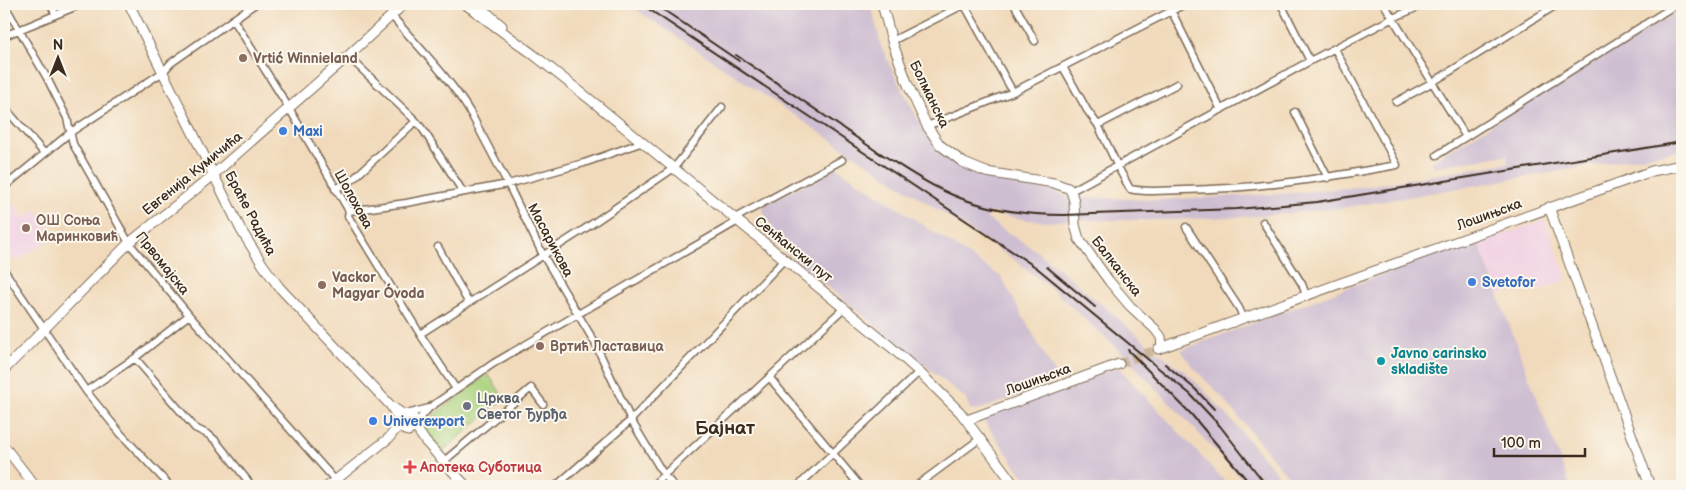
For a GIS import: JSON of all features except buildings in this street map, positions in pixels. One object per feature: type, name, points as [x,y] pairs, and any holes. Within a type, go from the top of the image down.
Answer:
[{"type":"street","name":"Првомајска","points":[[4,4],[47,78],[67,118],[73,144],[129,242],[331,483]]},
{"type":"street","points":[[51,4],[55,14]]},
{"type":"street","points":[[4,36],[82,4]]},
{"type":"street","name":"Браће Радића","points":[[128,4],[241,230],[263,265],[279,287],[466,486]]},
{"type":"street","points":[[4,187],[70,132],[163,72],[171,63],[255,4]]},
{"type":"street","name":"Евгенија Кумичића","points":[[4,370],[129,242],[214,174],[404,4]]},
{"type":"street","name":"Сенћански пут","points":[[464,4],[534,55],[643,142],[919,372],[967,420],[1015,486]]},
{"type":"street","name":"Сенћански пут","points":[[476,4],[534,55]]},
{"type":"street","name":"Болманска","points":[[882,4],[892,41],[908,86],[927,126],[940,145],[964,163],[986,172],[1062,185],[1071,191]]},
{"type":"street","points":[[892,41],[964,4],[1013,92]]},
{"type":"street","points":[[1014,4],[1036,42]]},
{"type":"street","points":[[927,126],[1013,92],[1063,67],[1170,7],[1185,4]]},
{"type":"street","points":[[1281,4],[1310,61]]},
{"type":"street","points":[[1384,4],[1466,137]]},
{"type":"street","points":[[1071,191],[1310,61],[1424,4]]},
{"type":"street","points":[[1396,102],[1433,82],[1558,4]]},
{"type":"street","points":[[1437,155],[1676,4]]},
{"type":"street","points":[[1170,7],[1221,110]]},
{"type":"street","name":"Масарикова","points":[[392,16],[464,101],[543,255],[595,343],[631,420],[664,475],[674,486]]},
{"type":"street","name":"Шолохова","points":[[233,19],[289,108],[349,211],[348,216],[456,389]]},
{"type":"street","points":[[1063,67],[1086,110],[1098,125],[1130,189],[1254,187],[1328,178],[1397,165],[1335,49]]},
{"type":"street","points":[[348,56],[416,121],[463,192]]},
{"type":"street","points":[[1098,125],[1177,84]]},
{"type":"street","points":[[420,334],[674,168],[722,107]]},
{"type":"street","points":[[5,108],[44,153]]},
{"type":"street","points":[[1295,112],[1328,178]]},
{"type":"street","points":[[335,189],[351,181],[416,121]]},
{"type":"street","points":[[349,211],[406,203],[508,184],[584,163],[643,142]]},
{"type":"street","points":[[331,483],[407,423],[494,363],[842,160]]},
{"type":"street","name":"Лошињска","points":[[1160,348],[1652,171],[1682,165]]},
{"type":"street","name":"Балканска","points":[[1071,191],[1074,201],[1075,225],[1079,239],[1109,281],[1130,306],[1161,337],[1160,348]]},
{"type":"street","points":[[1549,208],[1650,486]]},
{"type":"street","points":[[1263,222],[1302,284],[1306,295]]},
{"type":"street","points":[[1186,227],[1240,308],[1243,318]]},
{"type":"street","points":[[438,247],[468,302]]},
{"type":"street","points":[[556,486],[631,420],[785,259]]},
{"type":"street","points":[[4,270],[86,391],[121,434],[168,486]]},
{"type":"street","points":[[652,486],[844,308]]},
{"type":"street","points":[[86,391],[135,358],[189,315]]},
{"type":"street","points":[[135,358],[196,428],[216,441],[252,486]]},
{"type":"street","name":"Лошињска","points":[[967,420],[1119,364]]},
{"type":"street","points":[[798,486],[919,372]]},
{"type":"street","points":[[770,378],[860,486]]},
{"type":"street","points":[[442,462],[531,388],[543,404]]},
{"type":"street","points":[[407,423],[429,408]]},
{"type":"street","points":[[916,486],[981,438]]},
{"type":"street","points":[[4,446],[35,486]]},
{"type":"shaded area","points":[[628,4],[871,4],[881,46],[897,80],[926,134],[939,151],[954,162],[994,179],[1056,192],[1068,197],[1158,200],[1281,194],[1366,186],[1508,163],[1507,155],[1432,167],[1432,161],[1682,9],[1682,150],[1343,208],[1259,216],[1047,222],[989,212],[987,219],[1035,250],[1150,346],[1189,375],[1226,414],[1288,486],[1249,486],[1123,354],[1052,289],[1013,259]]},
{"type":"shaded area","points":[[836,167],[1001,277],[1059,381],[976,411],[971,410],[965,398],[768,238],[774,232],[761,207]]},
{"type":"shaded area","name":"ОШ Соња Маринковић","points":[[12,202],[24,218],[36,210],[56,237],[15,261],[4,245],[4,206]]},
{"type":"shaded area","points":[[1545,220],[1567,280],[1535,292],[1531,282],[1499,295],[1479,243]]},
{"type":"shaded area","points":[[1477,239],[1570,486],[1296,486],[1221,396],[1192,366],[1181,350]]},
{"type":"shaded area","points":[[1118,367],[1229,486],[1030,486],[982,418]]},
{"type":"green space","points":[[488,374],[504,398],[442,452],[421,425]]},
{"type":"tunnel","points":[[1119,364],[1158,349]]},
{"type":"railway","points":[[641,4],[1037,268],[1190,394],[1220,426],[1267,486]]},
{"type":"railway","points":[[655,4],[739,61]]},
{"type":"railway","points":[[736,55],[882,155]]},
{"type":"railway","points":[[877,151],[926,182],[958,197],[987,207],[1033,214],[1064,215],[1237,209],[1317,202],[1682,142]]},
{"type":"railway","points":[[1047,267],[1095,307]]},
{"type":"railway","points":[[1128,350],[1191,414],[1252,486]]},
{"type":"railway","points":[[1165,364],[1195,389],[1214,409]]},
{"type":"place","name":"Vrtić Winnieland","points":[[243,58]]},
{"type":"place","name":"Maxi","points":[[283,131]]},
{"type":"place","name":"ОШ Соња Маринковић","points":[[26,228]]},
{"type":"place","name":"Svetofor","points":[[1472,282]]},
{"type":"place","name":"Vackor Magyar Óvoda","points":[[322,285]]},
{"type":"place","name":"Вртић Ластавица","points":[[540,346]]},
{"type":"place","name":"Javno carinsko skladište","points":[[1381,361]]},
{"type":"place","name":"Црква Светог Ђурђа","points":[[467,406]]},
{"type":"place","name":"Univerexport","points":[[373,421]]},
{"type":"place","name":"Апотека Суботица","points":[[410,467]]},
{"type":"district","name":"Бајнат","points":[[725,427]]}]
